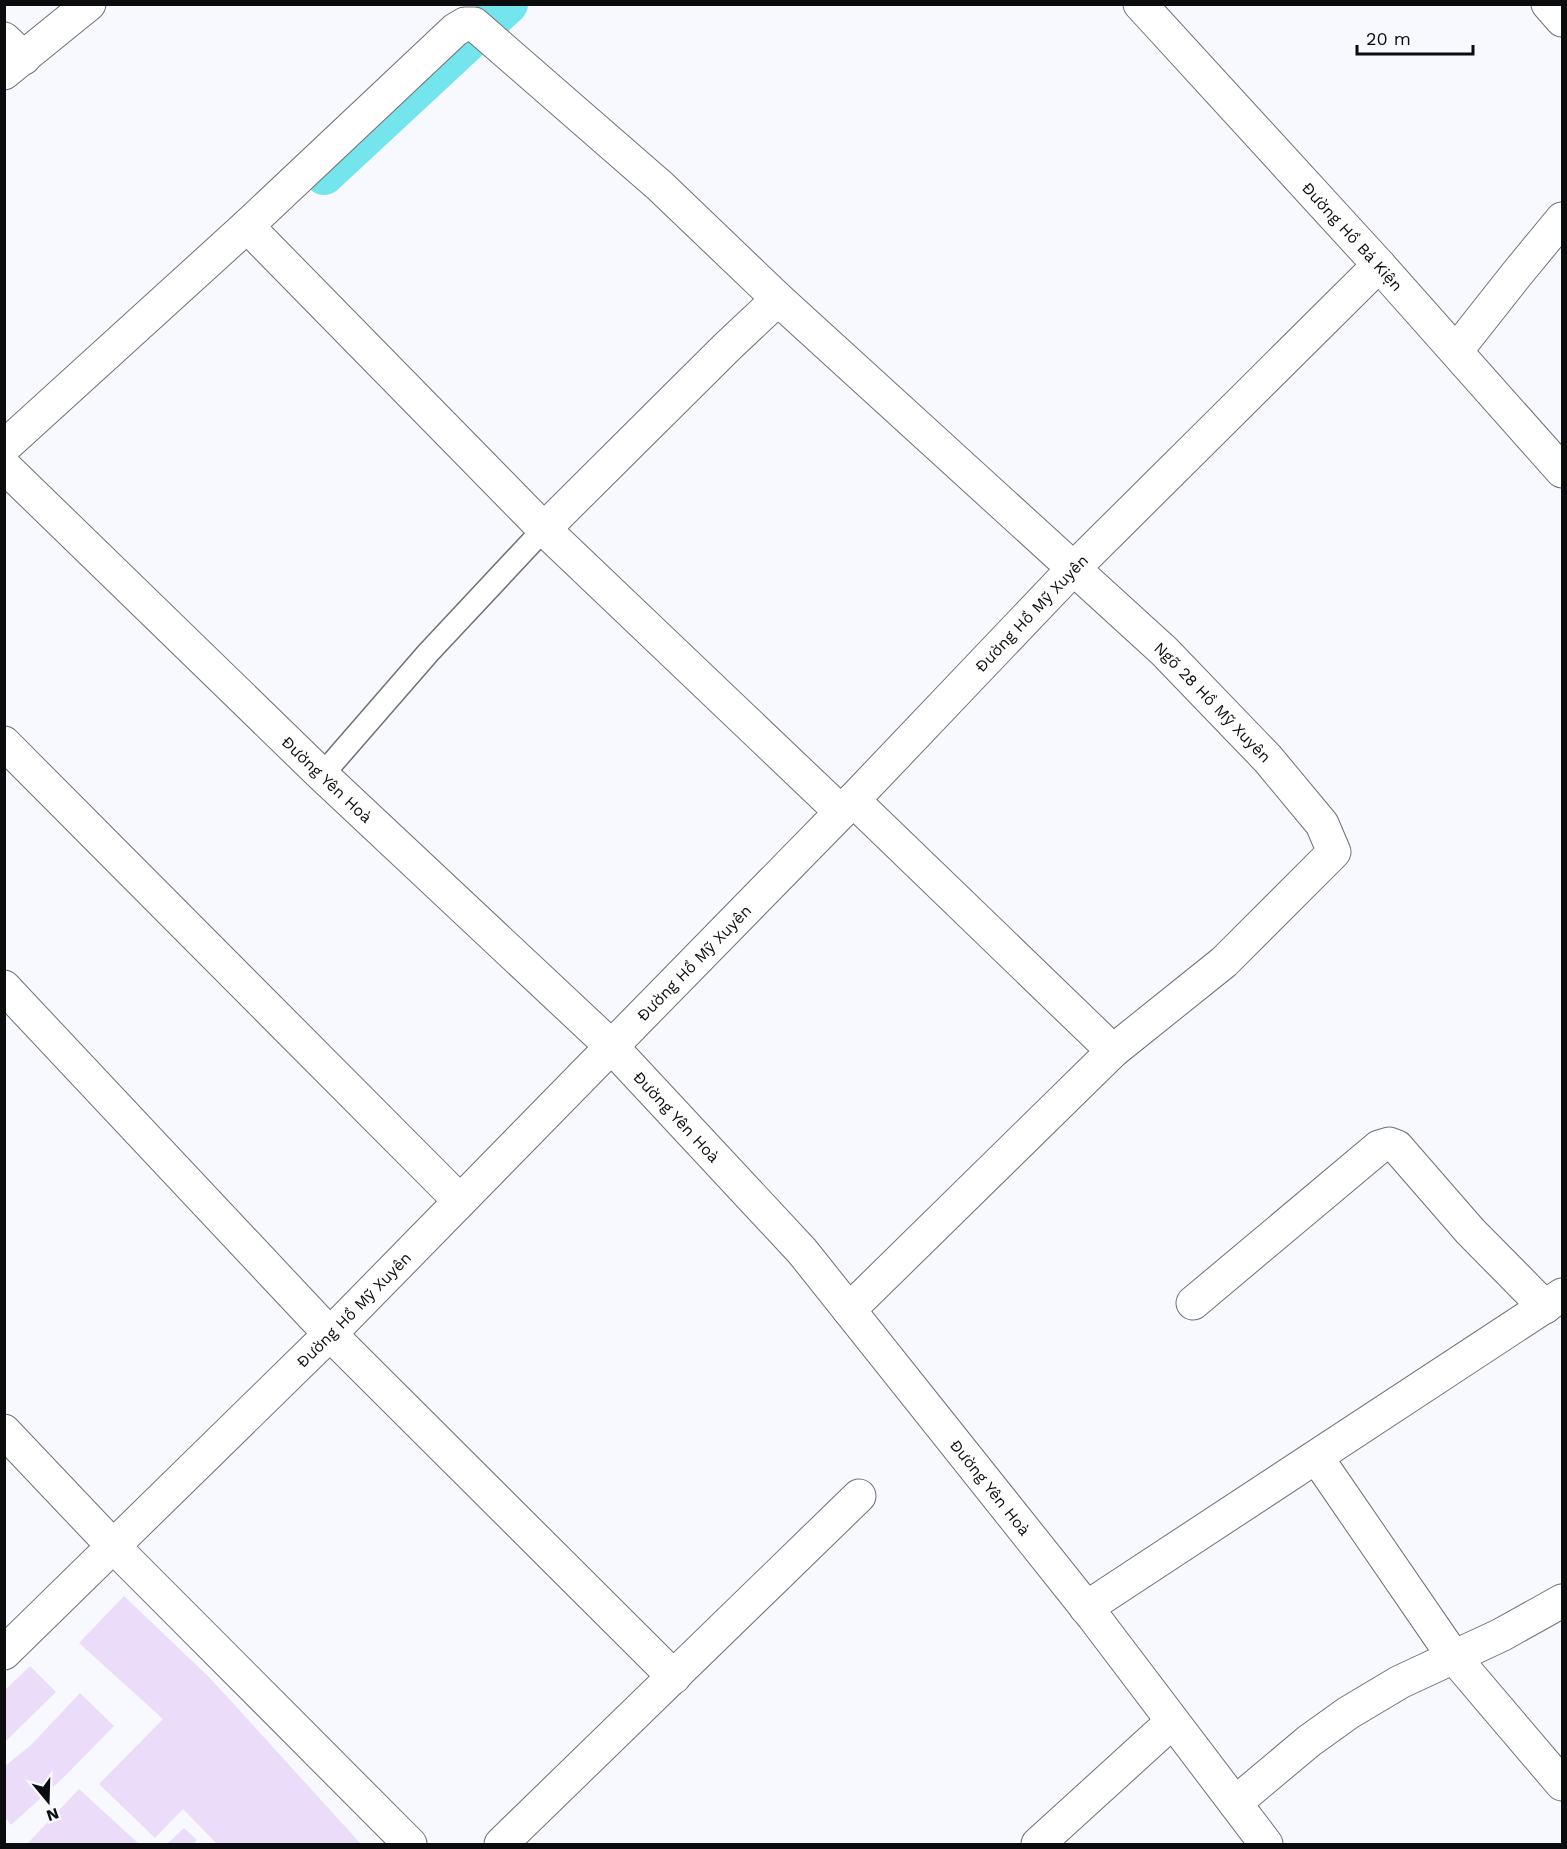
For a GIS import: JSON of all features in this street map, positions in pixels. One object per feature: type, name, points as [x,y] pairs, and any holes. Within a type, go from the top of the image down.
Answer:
[{"type":"street","points":[[11,57],[89,4]]},
{"type":"street","name":"Đường Hồ Bá Kiện","points":[[1140,4],[1379,265],[1563,471]]},
{"type":"street","points":[[1548,4],[1563,20]]},
{"type":"street","name":"Ngõ 28 Hồ Mỹ Xuyên","points":[[247,226],[455,30],[470,23],[484,31],[660,186],[778,299],[1164,651],[1268,759],[1322,824],[1334,852],[1224,962],[1113,1052]]},
{"type":"street","points":[[1456,351],[1563,219]]},
{"type":"street","points":[[4,447],[247,226],[544,529],[1113,1052],[849,1310]]},
{"type":"street","name":"Đường Hồ Mỹ Xuyên","points":[[4,1653],[330,1334],[847,806],[1072,568],[1379,265]]},
{"type":"street","points":[[544,529],[778,299]]},
{"type":"street","name":"Đường Yên Hoà","points":[[4,466],[322,775],[611,1046],[802,1251],[1137,1673],[1266,1845]]},
{"type":"street","points":[[4,743],[460,1201]]},
{"type":"street","points":[[4,987],[330,1334],[674,1677]]},
{"type":"street","points":[[1086,1608],[1554,1301],[1470,1231],[1397,1147],[1389,1144],[1379,1147],[1193,1303]]},
{"type":"street","points":[[4,1431],[112,1546],[410,1845]]},
{"type":"street","points":[[1317,1458],[1453,1656],[1563,1784]]},
{"type":"street","points":[[501,1845],[859,1496]]},
{"type":"street","points":[[1235,1803],[1309,1741],[1348,1713],[1400,1682],[1501,1635],[1563,1600]]},
{"type":"street","points":[[1038,1845],[1172,1722]]},
{"type":"lane","points":[[322,775],[428,653],[544,529]]},
{"type":"building","points":[[124,1596],[210,1678],[361,1844],[217,1844],[183,1809],[155,1838],[99,1784],[163,1719],[79,1643]]},
{"type":"building","points":[[30,1666],[56,1692],[4,1743],[4,1691]]},
{"type":"building","points":[[80,1693],[114,1726],[64,1777],[11,1825],[4,1816],[4,1767],[31,1745]]},
{"type":"building","points":[[79,1789],[139,1844],[27,1844]]},
{"type":"building","points":[[184,1828],[197,1840],[193,1844],[167,1844]]},
{"type":"waterway","points":[[324,175],[508,4]]}]
